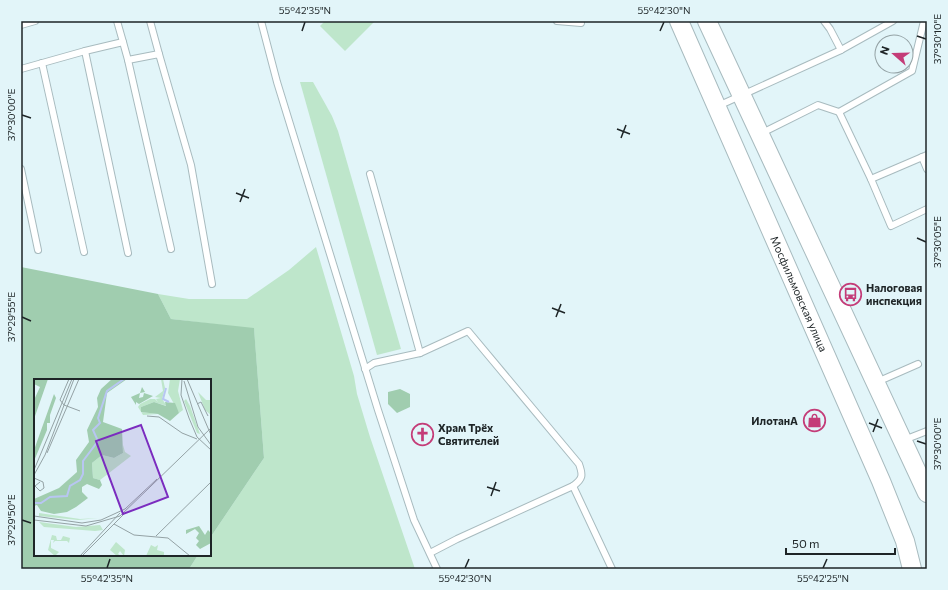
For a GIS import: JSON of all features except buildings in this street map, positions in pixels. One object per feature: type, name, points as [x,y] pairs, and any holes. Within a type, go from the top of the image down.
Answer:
[{"type":"main road","name":"Мосфильмовская улица","points":[[679,21],[881,480],[905,541],[912,569]]},
{"type":"main road","points":[[707,21],[927,493]]},
{"type":"main road","points":[[767,221],[767,210],[770,205],[775,202],[780,200],[786,201],[791,204],[794,209]]},
{"type":"lane","points":[[21,24],[35,21]]},
{"type":"lane","points":[[117,21],[128,60],[171,249]]},
{"type":"lane","points":[[150,21],[191,165],[212,284]]},
{"type":"lane","points":[[261,21],[277,82],[365,368],[414,520],[437,569]]},
{"type":"lane","points":[[557,21],[581,23]]},
{"type":"lane","points":[[824,21],[841,50]]},
{"type":"lane","points":[[717,106],[841,50],[893,21]]},
{"type":"lane","points":[[839,112],[912,71],[924,21]]},
{"type":"lane","points":[[21,69],[123,42]]},
{"type":"lane","points":[[85,51],[128,252]]},
{"type":"lane","points":[[128,60],[159,54]]},
{"type":"lane","points":[[42,63],[84,252]]},
{"type":"lane","points":[[759,135],[818,105],[839,112],[871,179],[891,226],[927,209]]},
{"type":"lane","points":[[871,179],[925,156],[927,169]]},
{"type":"lane","points":[[21,169],[38,250]]},
{"type":"lane","points":[[370,174],[420,353]]},
{"type":"lane","points":[[365,368],[374,363],[420,353],[468,332],[579,464],[582,473],[580,481],[573,486],[457,539],[430,553]]},
{"type":"lane","points":[[875,383],[918,364]]},
{"type":"lane","points":[[902,441],[927,431]]},
{"type":"lane","points":[[573,486],[612,569]]},
{"type":"green space","points":[[325,21],[375,21],[345,51],[320,26]]},
{"type":"green space","points":[[300,82],[313,82],[332,116],[338,131],[401,349],[377,355]]},
{"type":"green space","points":[[316,247],[354,376],[357,394],[370,437],[415,569],[189,569],[197,556],[211,556],[211,537],[264,458],[254,329],[171,319],[158,294],[189,299],[247,299],[289,270]]},
{"type":"green space","points":[[21,267],[158,294],[171,319],[254,328],[264,458],[211,537],[211,379],[34,379],[34,556],[197,556],[189,569],[21,569]]},
{"type":"green space","points":[[400,389],[410,394],[410,407],[397,413],[388,404],[388,392]]},
{"type":"place","name":"Налоговая инспекция","points":[[850,294]]},
{"type":"place","name":"ИлотанА","points":[[814,421]]},
{"type":"place","name":"Храм Трёх Святителей","points":[[422,434]]}]
